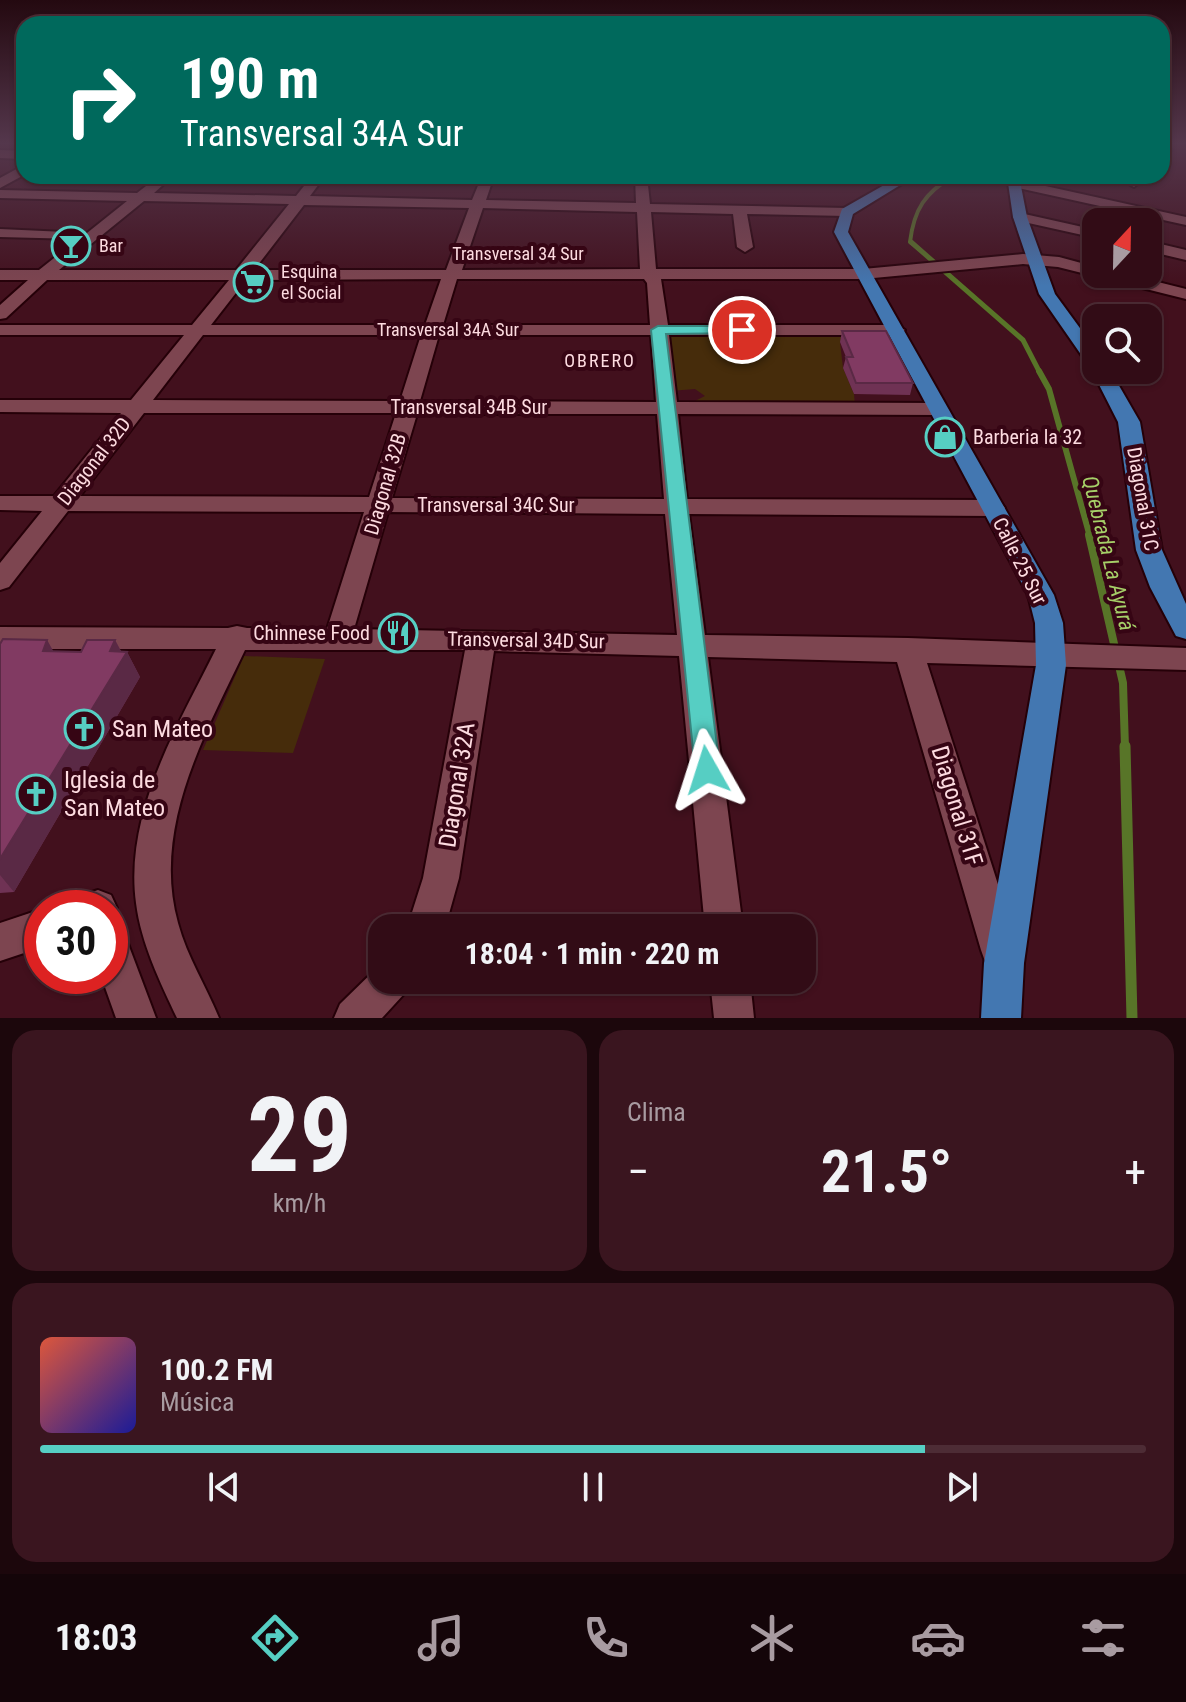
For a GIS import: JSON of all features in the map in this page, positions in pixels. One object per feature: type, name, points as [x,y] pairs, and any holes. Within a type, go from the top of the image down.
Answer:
[{"type":"main road","points":[[1016,192],[1020,217],[1047,294],[1082,344]]},
{"type":"main road","name":"Calle 25 Sur","points":[[817,194],[896,330],[1041,595],[1049,623],[1051,654],[1004,963],[1001,1018]]},
{"type":"main road","name":"Diagonal 31C","points":[[1108,384],[1129,422],[1149,550],[1163,587],[1186,629]]},
{"type":"street","points":[[39,274],[140,192]]},
{"type":"street","points":[[0,314],[81,235],[143,192]]},
{"type":"street","name":"Diagonal 32D","points":[[293,201],[299,192]]},
{"type":"street","name":"Diagonal 32D","points":[[0,581],[137,406],[234,274],[303,192]]},
{"type":"street","name":"Diagonal 32B","points":[[473,204],[475,192]]},
{"type":"street","name":"Diagonal 32B","points":[[338,637],[447,278],[480,192]]},
{"type":"street","points":[[646,192],[651,208]]},
{"type":"street","points":[[653,192],[658,330],[723,914]]},
{"type":"street","points":[[1065,192],[1186,221]]},
{"type":"street","points":[[0,194],[739,210],[817,194]]},
{"type":"street","points":[[739,210],[745,247]]},
{"type":"street","points":[[1020,217],[1082,231]]},
{"type":"street","points":[[0,233],[81,235]]},
{"type":"street","points":[[1162,249],[1186,255]]},
{"type":"street","name":"Transversal 34 Sur","points":[[0,275],[234,274],[447,278],[863,274],[1036,259],[1082,269]]},
{"type":"street","points":[[1162,288],[1186,294]]},
{"type":"street","name":"Transversal 34A Sur","points":[[0,330],[191,333],[896,330]]},
{"type":"street","name":"Transversal 34B Sur","points":[[0,406],[938,409]]},
{"type":"street","name":"Transversal 34C Sur","points":[[0,503],[993,508]]},
{"type":"street","points":[[199,1018],[165,943],[153,887],[156,832],[171,777],[237,636]]},
{"type":"street","name":"Transversal 34D Sur","points":[[0,638],[338,637],[1051,654]]},
{"type":"street","name":"Diagonal 32A","points":[[430,914],[441,878],[481,640]]},
{"type":"street","name":"Diagonal 31F","points":[[908,649],[1004,963]]},
{"type":"street","points":[[1051,654],[1186,659]]},
{"type":"street","points":[[0,942],[24,934]]},
{"type":"street","points":[[127,994],[136,1018]]},
{"type":"street","points":[[354,1018],[377,994]]},
{"type":"street","points":[[731,994],[734,1018]]},
{"type":"shaded area","points":[[666,334],[873,334],[877,341],[840,342],[843,368],[854,394],[855,406],[689,404],[705,396],[695,389],[670,391]]},
{"type":"shaded area","points":[[244,656],[325,659],[293,753],[203,750]]},
{"type":"building","points":[[842,331],[886,331],[913,383],[856,383],[846,357],[853,357]]},
{"type":"building","name":"Iglesia de San Mateo","points":[[3,639],[47,640],[43,651],[81,652],[87,640],[115,640],[110,651],[127,652],[0,859],[0,644]]},
{"type":"waterway","name":"Quebrada La Ayurá","points":[[913,244],[910,242],[914,220],[922,203],[932,192]]},
{"type":"waterway","name":"Quebrada La Ayurá","points":[[911,242],[1023,340],[1040,373]]},
{"type":"waterway","name":"Quebrada La Ayurá","points":[[1039,371],[1049,389],[1090,537]]},
{"type":"waterway","name":"Quebrada La Ayurá","points":[[1089,535],[1123,683],[1125,748]]},
{"type":"waterway","name":"Quebrada La Ayurá","points":[[1125,746],[1132,1018]]},
{"type":"place","name":"Bar","points":[[71,246]]},
{"type":"place","name":"Esquina el Social","points":[[253,282]]},
{"type":"place","name":"Barberia la 32","points":[[945,437]]},
{"type":"place","name":"Chinnese Food","points":[[398,633]]},
{"type":"place","name":"San Mateo","points":[[84,729]]},
{"type":"place","name":"Iglesia de San Mateo","points":[[36,794]]},
{"type":"district","name":"OBRERO","points":[[600,361]]},
{"type":"route","points":[[707,770],[658,330],[742,330]]}]
